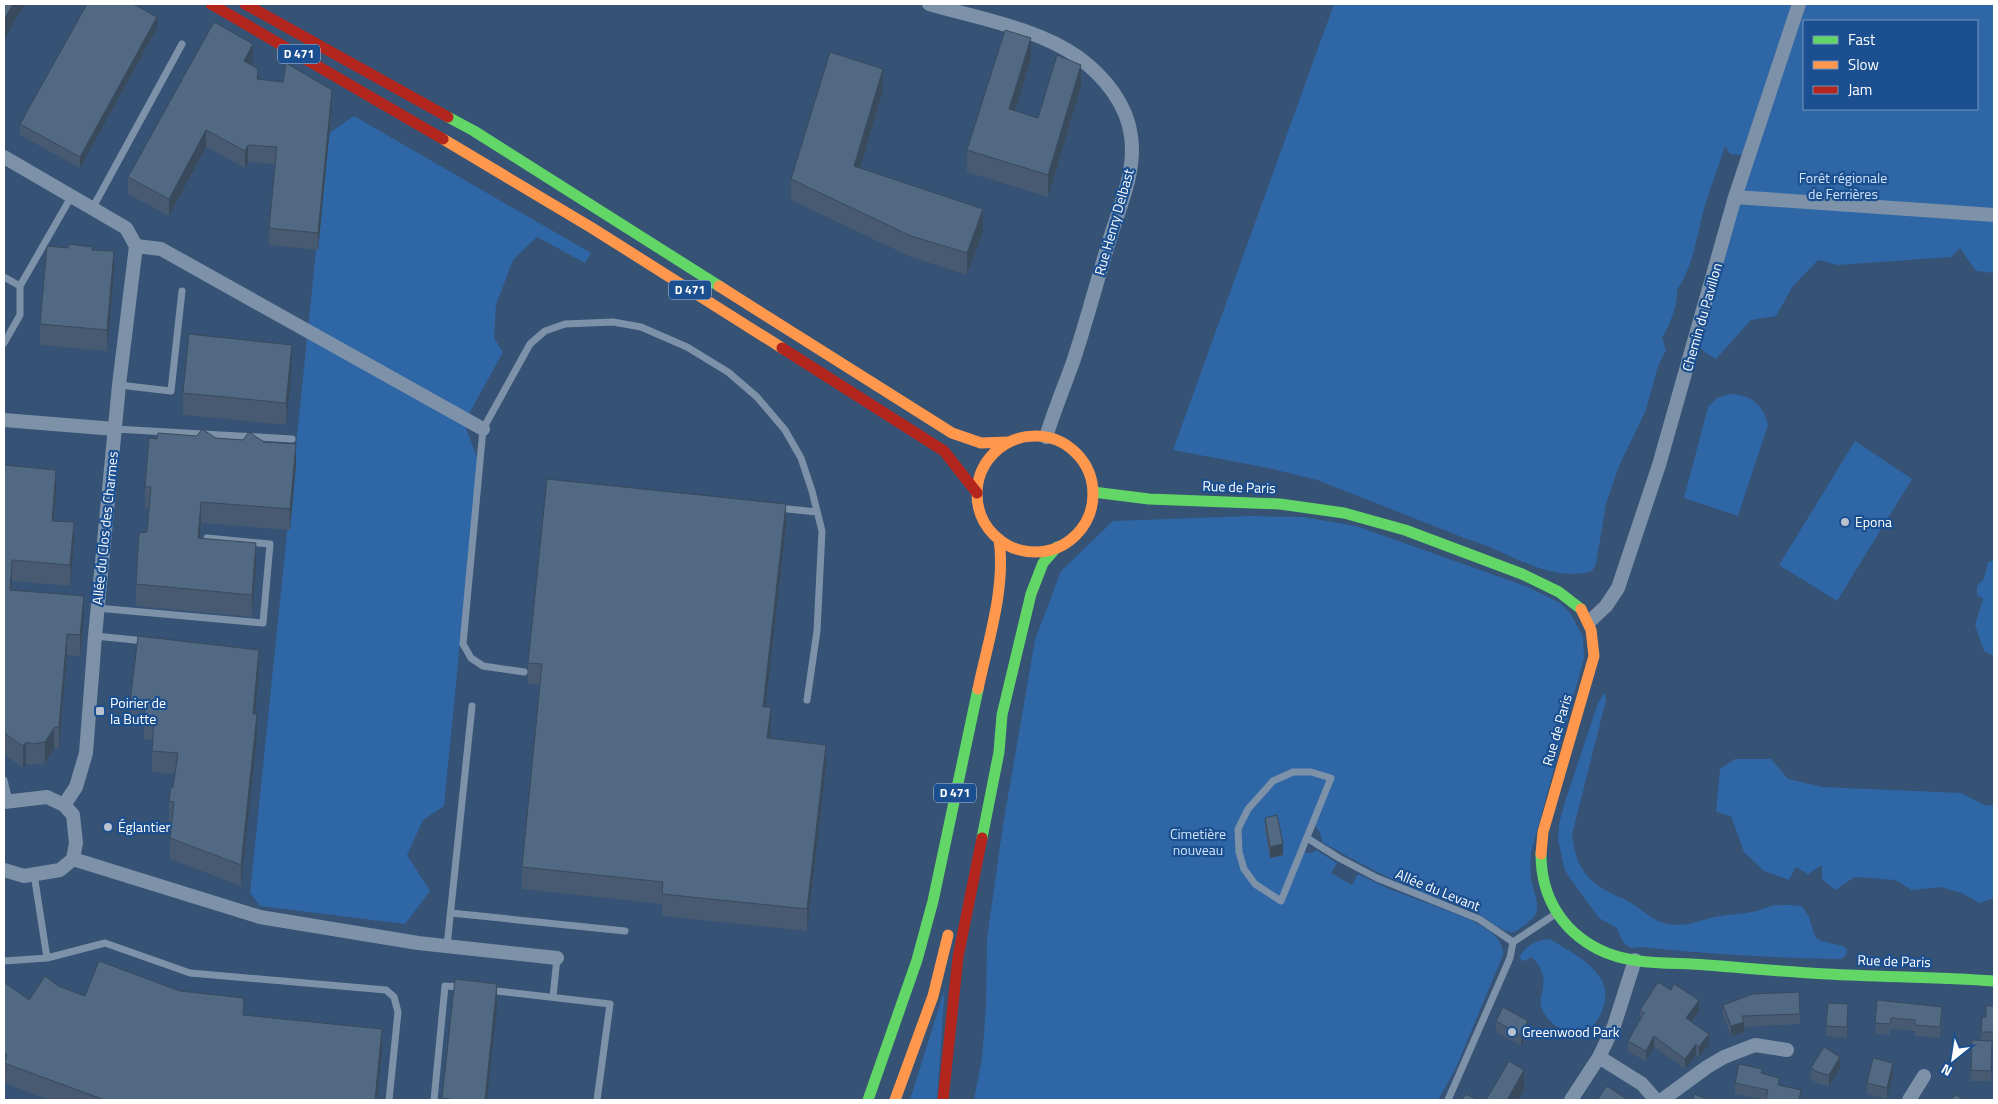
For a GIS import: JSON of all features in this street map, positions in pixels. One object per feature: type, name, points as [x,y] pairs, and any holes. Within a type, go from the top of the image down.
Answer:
[{"type":"main road","name":"D 471","points":[[211,4],[592,228],[877,406],[944,451],[977,493]]},
{"type":"main road","name":"D 471","points":[[245,4],[474,131],[952,433],[981,443],[1008,442]]},
{"type":"main road","points":[[1027,436],[1046,437],[1064,444],[1080,456],[1089,473],[1093,492],[1090,512],[1081,530],[1057,548],[1042,552],[1012,547],[989,530],[982,519],[977,493],[979,478],[985,463],[995,451],[1008,442],[1027,436]]},
{"type":"main road","name":"Rue de Paris","points":[[1093,492],[1149,499],[1261,502],[1324,509],[1364,518],[1407,530],[1504,567],[1549,587],[1575,603],[1589,622],[1594,656],[1540,848],[1541,879],[1556,914],[1570,931],[1583,940],[1612,954],[1635,960],[1827,974],[1927,976],[1994,982]]},
{"type":"main road","name":"D 471","points":[[868,1100],[917,960],[933,901],[997,599],[1002,560],[999,539]]},
{"type":"main road","name":"D 471","points":[[967,854],[990,747],[1002,715],[1031,594],[1043,563],[1057,548]]},
{"type":"main road","points":[[943,1100],[958,956],[999,752],[1002,715]]},
{"type":"main road","points":[[895,1100],[933,996],[951,922]]},
{"type":"street","name":"Rue Henry Delbast","points":[[929,4],[1029,33],[1057,44],[1078,57],[1105,81],[1118,98],[1126,116],[1133,152],[1129,176],[1073,362],[1046,437]]},
{"type":"street","name":"Chemin du Pavillon","points":[[1589,622],[1606,606],[1618,588],[1659,465],[1735,197],[1799,4]]},
{"type":"street","points":[[4,157],[126,228],[136,246],[161,249],[483,430]]},
{"type":"street","points":[[1735,197],[1994,215]]},
{"type":"street","name":"Allée du Clos des Charmes","points":[[64,804],[76,787],[86,753],[119,385],[136,246]]},
{"type":"street","points":[[4,420],[115,430]]},
{"type":"street","points":[[4,870],[24,876],[60,870],[73,859],[76,843],[73,816],[64,804],[47,797],[6,802]]},
{"type":"street","points":[[73,859],[260,917],[448,946],[557,958]]},
{"type":"street","points":[[1571,1100],[1600,1057],[1617,1017],[1635,960]]},
{"type":"street","points":[[1662,1100],[1724,1057],[1755,1046],[1787,1050]]},
{"type":"street","points":[[1600,1057],[1642,1084],[1656,1100]]},
{"type":"street","points":[[1909,1100],[1924,1076]]},
{"type":"lane","points":[[92,209],[182,44]]},
{"type":"lane","points":[[4,344],[20,315],[20,286],[71,197]]},
{"type":"lane","points":[[4,277],[20,286]]},
{"type":"lane","points":[[119,385],[172,391],[182,291]]},
{"type":"lane","points":[[524,672],[483,666],[471,658],[463,644],[483,430],[530,344],[545,331],[566,324],[613,322],[641,327],[687,346],[728,372],[757,397],[784,430],[801,458],[822,532],[817,631],[807,700]]},
{"type":"lane","points":[[115,430],[292,439]]},
{"type":"lane","points":[[768,506],[817,512]]},
{"type":"lane","points":[[98,608],[263,623],[270,544],[207,538]]},
{"type":"lane","points":[[95,636],[152,641]]},
{"type":"lane","points":[[448,946],[472,706]]},
{"type":"lane","points":[[1294,772],[1311,772],[1331,778],[1307,838],[1281,901],[1255,884],[1244,869],[1239,852],[1238,829],[1248,809],[1273,781],[1294,772]]},
{"type":"lane","points":[[4,780],[6,802]]},
{"type":"lane","name":"Allée du Levant","points":[[1307,838],[1377,878],[1479,919],[1513,942]]},
{"type":"lane","points":[[34,874],[46,958]]},
{"type":"lane","points":[[451,913],[625,931]]},
{"type":"lane","points":[[1448,1100],[1510,958],[1513,942],[1556,914]]},
{"type":"lane","points":[[4,961],[46,958],[105,943],[190,973],[386,990],[394,997],[398,1012],[388,1100]]},
{"type":"lane","points":[[553,997],[557,958]]},
{"type":"lane","points":[[434,1100],[445,986],[475,989]]},
{"type":"lane","points":[[484,990],[610,1004],[597,1100]]},
{"type":"green space","name":"Forêt régionale de Ferrières","points":[[1334,4],[1994,4],[1994,273],[1976,271],[1960,248],[1951,257],[1838,265],[1818,260],[1793,286],[1776,316],[1751,320],[1716,359],[1704,352],[1693,338],[1743,155],[1730,154],[1725,146],[1705,205],[1691,260],[1677,290],[1673,315],[1662,338],[1666,350],[1658,366],[1646,410],[1619,466],[1606,504],[1596,564],[1592,571],[1576,574],[1560,573],[1528,564],[1482,544],[1317,480],[1268,468],[1173,450]]},
{"type":"green space","points":[[354,116],[591,253],[585,263],[537,237],[513,260],[496,305],[494,338],[503,352],[464,423],[478,460],[444,806],[423,820],[407,855],[430,891],[405,924],[260,906],[250,893],[328,134]]},
{"type":"green space","points":[[1729,394],[1737,394],[1755,402],[1763,411],[1768,425],[1738,516],[1684,498],[1708,407],[1717,398]]},
{"type":"green space","name":"Epona","points":[[1855,441],[1912,479],[1837,601],[1779,565]]},
{"type":"green space","name":"Cimetière nouveau","points":[[1249,516],[1303,517],[1356,526],[1528,587],[1560,603],[1570,613],[1583,636],[1584,658],[1531,853],[1531,877],[1537,903],[1536,914],[1525,925],[1514,932],[1504,930],[1476,912],[1411,888],[1334,849],[1322,842],[1320,832],[1313,824],[1301,852],[1312,853],[1316,850],[1337,863],[1331,873],[1352,885],[1358,874],[1387,888],[1469,919],[1492,933],[1500,943],[1503,955],[1455,1070],[1438,1100],[974,1100],[982,1058],[986,1007],[987,938],[1003,825],[1035,640],[1061,571],[1113,521]]},
{"type":"green space","points":[[1994,560],[1994,654],[1992,655],[1984,651],[1975,625],[1983,599],[1977,595],[1977,586],[1984,579],[1988,562]]},
{"type":"green space","points":[[1604,693],[1606,698],[1605,704],[1572,835],[1577,859],[1587,876],[1602,888],[1629,902],[1656,920],[1674,925],[1757,911],[1776,905],[1802,906],[1809,917],[1815,937],[1821,941],[1843,946],[1847,950],[1846,955],[1841,959],[1791,958],[1715,954],[1640,947],[1631,948],[1622,940],[1617,928],[1599,918],[1564,868],[1558,839],[1559,824],[1564,805],[1598,703]]},
{"type":"green space","points":[[1735,759],[1771,759],[1788,779],[1823,787],[1961,793],[1986,806],[1994,804],[1994,898],[1979,903],[1962,893],[1940,887],[1912,890],[1895,880],[1855,877],[1835,890],[1822,879],[1822,865],[1808,874],[1796,867],[1789,880],[1764,871],[1744,852],[1731,816],[1716,812],[1720,769]]},
{"type":"green space","points":[[1550,939],[1591,966],[1601,979],[1604,987],[1604,1006],[1600,1016],[1588,1030],[1579,1034],[1568,1033],[1553,1024],[1545,1015],[1540,1004],[1543,976],[1539,966],[1532,957],[1525,961],[1521,960],[1520,956],[1529,946]]},
{"type":"green space","points":[[945,988],[937,1100],[910,1100]]},
{"type":"building","points":[[4,4],[13,4],[4,20]]},
{"type":"building","points":[[87,4],[133,4],[157,17],[80,157],[20,124]]},
{"type":"building","points":[[214,22],[253,44],[244,61],[258,69],[257,79],[283,82],[286,63],[332,90],[318,233],[269,228],[277,147],[248,145],[245,151],[206,130],[169,199],[128,177]]},
{"type":"building","points":[[1005,30],[1031,38],[1009,109],[1038,118],[1057,55],[1081,65],[1048,175],[967,150]]},
{"type":"building","points":[[830,52],[883,69],[854,166],[983,209],[967,253],[911,236],[791,179]]},
{"type":"building","points":[[69,244],[92,247],[92,250],[114,251],[107,330],[40,324],[47,246],[68,248]]},
{"type":"building","points":[[189,334],[292,345],[286,403],[183,393]]},
{"type":"building","points":[[202,429],[216,438],[243,440],[249,432],[264,442],[296,444],[290,509],[201,502],[198,538],[256,543],[252,595],[136,584],[139,533],[147,532],[151,487],[145,487],[149,438],[157,439],[158,433],[197,436]]},
{"type":"building","points":[[4,465],[56,470],[52,521],[74,522],[70,565],[12,560],[10,590],[84,596],[80,635],[67,634],[59,727],[54,728],[45,742],[33,744],[26,742],[23,746],[4,733]]},
{"type":"building","points":[[547,479],[786,504],[763,707],[771,707],[767,738],[826,745],[807,909],[662,894],[663,882],[522,867],[542,664],[528,663]]},
{"type":"building","points":[[138,636],[259,650],[253,714],[257,714],[241,865],[170,838],[174,802],[169,801],[178,753],[152,751],[154,719],[144,718],[145,703],[130,702]]},
{"type":"building","points":[[1277,815],[1283,844],[1270,847],[1265,818]]},
{"type":"building","points":[[99,961],[180,991],[244,998],[243,1015],[382,1029],[375,1100],[105,1100],[4,1063],[7,1055],[4,1052],[4,982],[29,1000],[45,976],[58,986],[85,996]]},
{"type":"building","points":[[455,979],[497,984],[485,1100],[442,1098]]},
{"type":"building","points":[[1658,982],[1671,990],[1674,984],[1699,1000],[1686,1018],[1709,1034],[1699,1047],[1696,1044],[1685,1059],[1654,1036],[1646,1051],[1628,1041],[1644,1013],[1640,1010]]},
{"type":"building","points":[[1799,992],[1800,1014],[1742,1016],[1744,1022],[1731,1026],[1723,1005],[1753,994]]},
{"type":"building","points":[[1877,1000],[1942,1007],[1940,1027],[1915,1025],[1915,1020],[1891,1018],[1890,1024],[1875,1023]]},
{"type":"building","points":[[1828,1003],[1848,1004],[1847,1027],[1826,1026]]},
{"type":"building","points":[[1986,1006],[1994,1006],[1994,1032],[1981,1032],[1982,1017],[1986,1017]]},
{"type":"building","points":[[1503,1007],[1528,1021],[1521,1035],[1496,1021]]},
{"type":"building","points":[[1972,1040],[1992,1041],[1991,1071],[1971,1070]]},
{"type":"building","points":[[1824,1047],[1840,1057],[1829,1075],[1817,1072],[1811,1068]]},
{"type":"building","points":[[1873,1058],[1893,1063],[1887,1088],[1867,1083]]},
{"type":"building","points":[[1509,1061],[1524,1070],[1507,1100],[1486,1100]]},
{"type":"building","points":[[1739,1064],[1762,1069],[1761,1073],[1779,1078],[1778,1085],[1801,1090],[1799,1100],[1766,1100],[1768,1090],[1735,1083]]},
{"type":"building","points":[[1607,1086],[1628,1100],[1597,1100]]},
{"type":"building","points":[[1466,1094],[1478,1100],[1462,1100]]},
{"type":"building","points":[[1695,1094],[1708,1100],[1692,1100]]},
{"type":"building","points":[[1956,1094],[1963,1100],[1951,1100]]},
{"type":"traffic: fast","points":[[448,117],[474,131],[719,286]]},
{"type":"traffic: fast","points":[[1093,492],[1149,499],[1280,504],[1344,513],[1405,530],[1522,574],[1559,592],[1581,609]]},
{"type":"traffic: fast","points":[[982,838],[999,752],[1002,715],[1031,594],[1043,563],[1057,547]]},
{"type":"traffic: fast","points":[[868,1100],[917,960],[933,901],[978,689]]},
{"type":"traffic: fast","points":[[1541,854],[1542,869],[1549,898],[1564,922],[1573,932],[1598,949],[1624,958],[1637,961],[1812,973],[1994,981]]},
{"type":"traffic: slow","points":[[443,139],[592,228],[782,348]]},
{"type":"traffic: slow","points":[[719,286],[952,433],[981,443],[1008,442]]},
{"type":"traffic: slow","points":[[1035,436],[1057,441],[1076,453],[1088,472],[1093,494],[1088,516],[1076,535],[1057,547],[1035,552],[1013,547],[994,535],[982,516],[977,494],[982,472],[994,453],[1013,441],[1035,436]]},
{"type":"traffic: slow","points":[[978,689],[998,595],[1001,558],[999,539]]},
{"type":"traffic: slow","points":[[1541,854],[1543,832],[1594,656],[1591,630],[1581,609]]},
{"type":"traffic: slow","points":[[895,1100],[933,996],[948,935]]},
{"type":"traffic: jam","points":[[211,4],[443,139]]},
{"type":"traffic: jam","points":[[245,4],[448,117]]},
{"type":"traffic: jam","points":[[782,348],[944,451],[977,493]]},
{"type":"traffic: jam","points":[[943,1100],[958,957],[982,838]]},
{"type":"place","name":"Epona","points":[[1845,522]]},
{"type":"place","name":"Poirier de la Butte","points":[[100,711]]},
{"type":"place","name":"Églantier","points":[[108,827]]},
{"type":"place","name":"Greenwood Park","points":[[1512,1032]]}]
